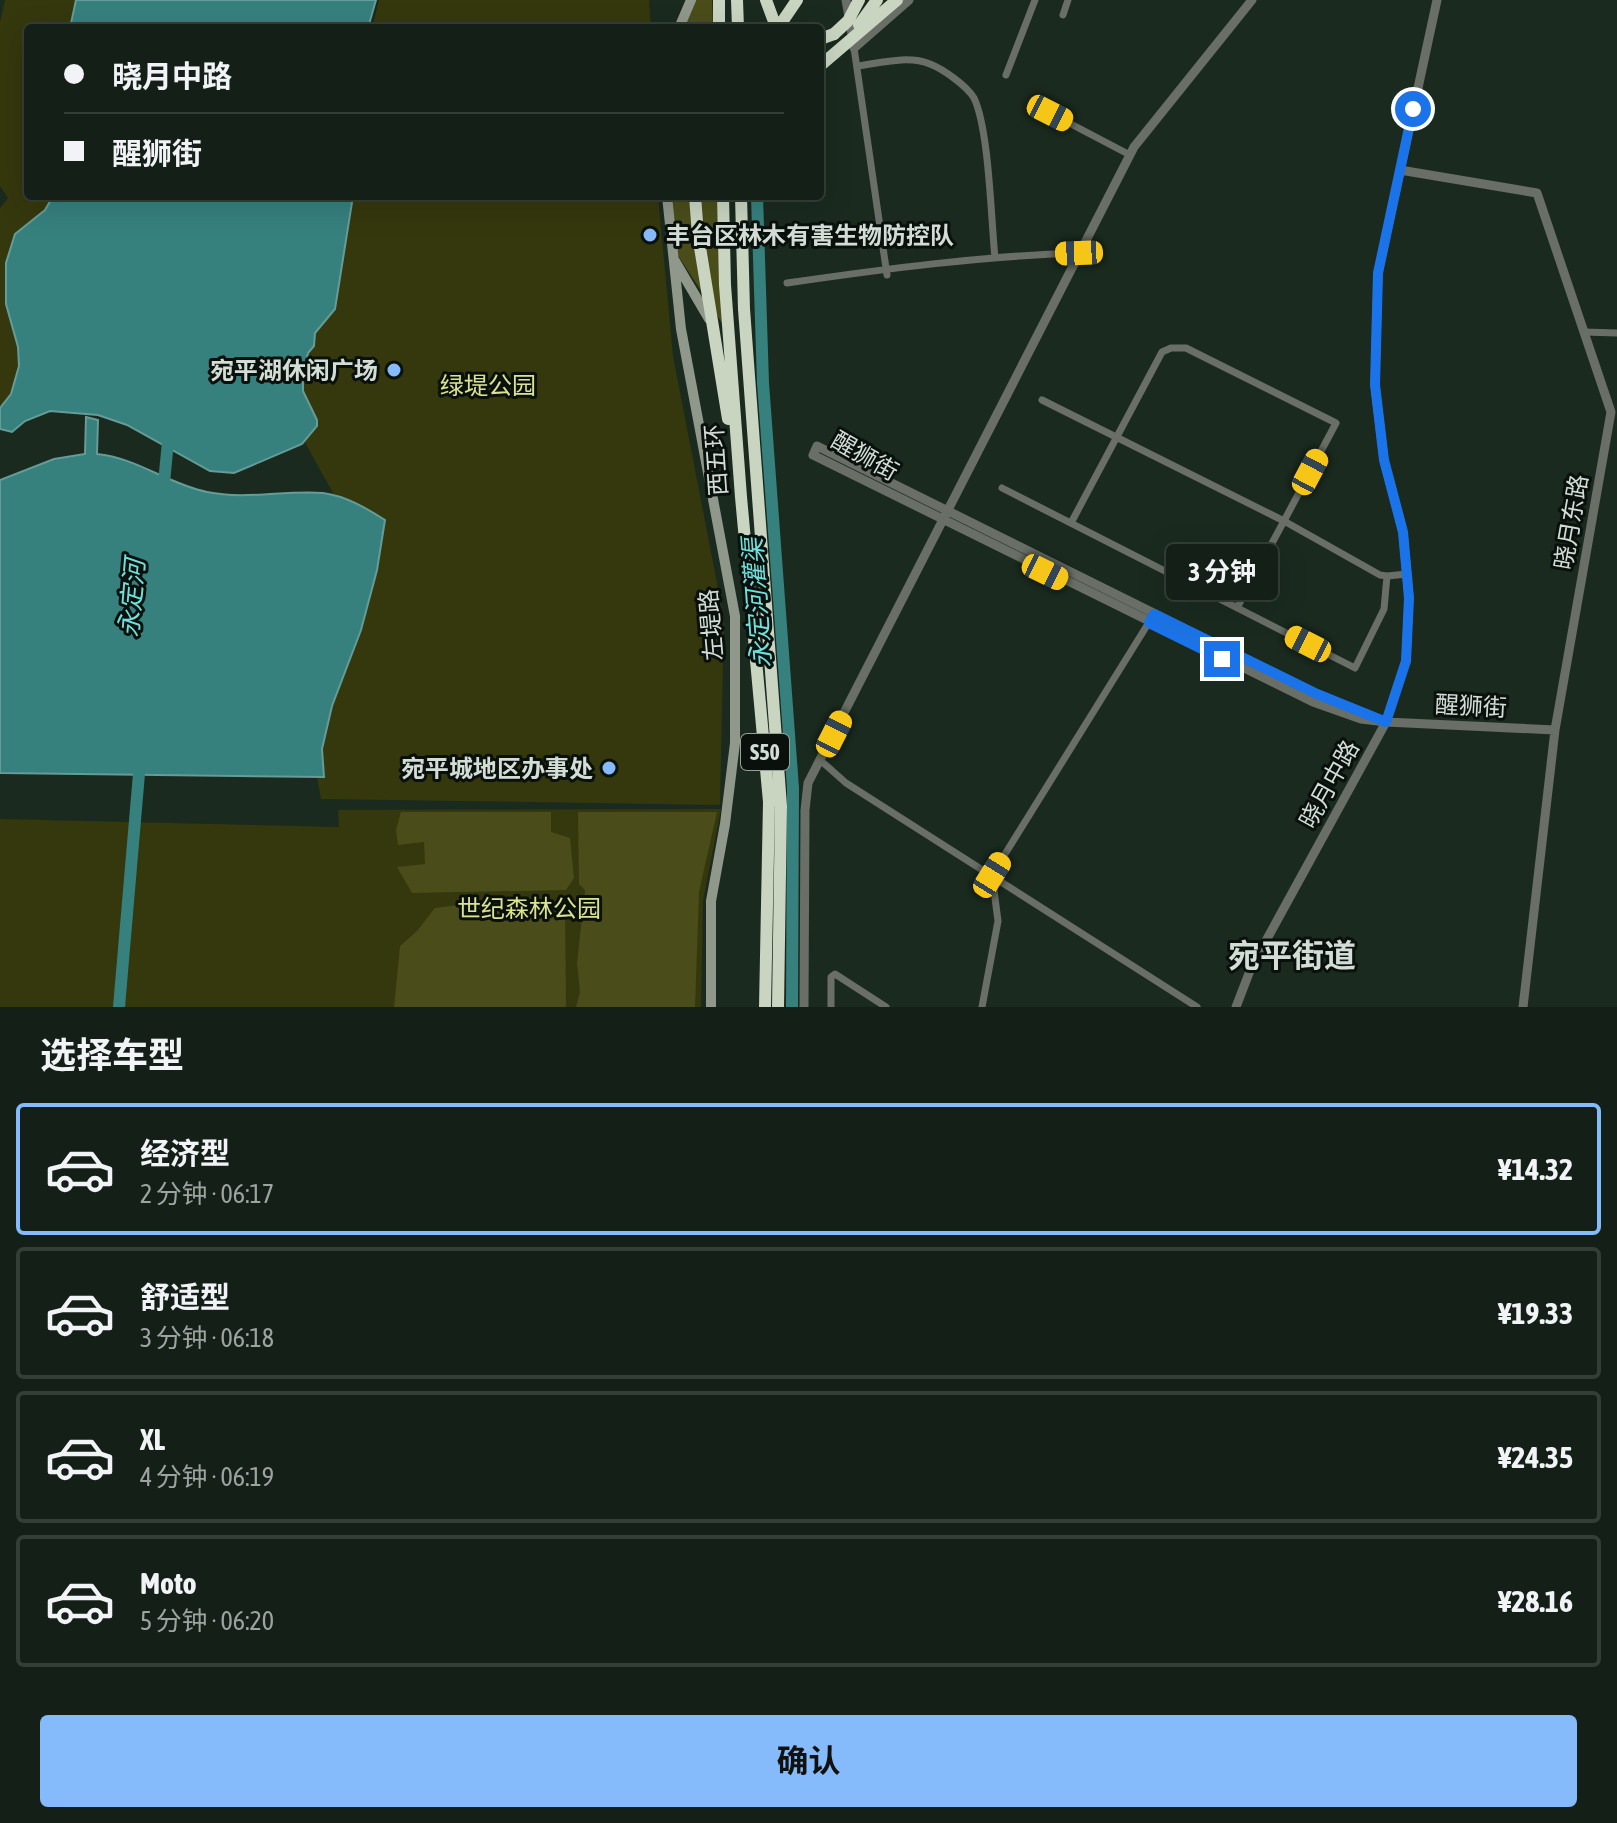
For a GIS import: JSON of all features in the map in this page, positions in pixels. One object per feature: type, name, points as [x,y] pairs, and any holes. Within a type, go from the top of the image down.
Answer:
[{"type":"highway","points":[[719,0],[719,24]]},
{"type":"highway","points":[[737,0],[738,24]]},
{"type":"highway","points":[[766,0],[776,24]]},
{"type":"highway","points":[[782,24],[797,0]]},
{"type":"highway","points":[[824,38],[834,34],[848,21],[859,0]]},
{"type":"highway","points":[[850,46],[877,0]]},
{"type":"highway","points":[[824,63],[850,46],[897,0]]},
{"type":"highway","points":[[696,200],[741,497]]},
{"type":"highway","name":"西五环","points":[[723,200],[725,285],[741,497],[769,802],[765,1007]]},
{"type":"highway","name":"西五环","points":[[743,200],[744,309],[781,806],[778,1007]]},
{"type":"main road","points":[[681,24],[691,0]]},
{"type":"main road","name":"左堤路","points":[[667,200],[681,329],[735,616],[735,743],[711,901],[711,1007]]},
{"type":"main road","points":[[672,255],[713,327]]},
{"type":"street","points":[[846,0],[850,46],[857,66],[886,272]]},
{"type":"street","points":[[850,46],[909,0]]},
{"type":"street","points":[[1006,75],[1035,0]]},
{"type":"street","points":[[1063,15],[1068,0]]},
{"type":"street","points":[[804,1007],[805,810],[808,783],[1130,155],[1252,0]]},
{"type":"street","name":"晓月中路","points":[[1236,1007],[1251,968],[1386,722],[1406,661],[1409,634],[1403,532],[1384,460],[1375,385],[1378,273],[1437,0]]},
{"type":"street","points":[[857,66],[909,60],[931,64],[973,98],[983,134],[995,258]]},
{"type":"street","points":[[1050,113],[1130,155]]},
{"type":"street","name":"晓月东路","points":[[1400,170],[1537,193],[1611,412],[1555,730],[1523,1007]]},
{"type":"street","points":[[787,283],[995,258],[1079,253]]},
{"type":"street","points":[[1584,332],[1617,333]]},
{"type":"street","points":[[1071,523],[1162,352],[1171,348],[1186,348],[1336,423],[1237,608]]},
{"type":"street","points":[[1042,400],[1284,521],[1380,575],[1407,574]]},
{"type":"street","name":"醒狮街","points":[[945,516],[817,446],[813,455],[1151,618],[1386,722],[1555,730]]},
{"type":"street","points":[[1002,488],[1355,668],[1384,609],[1387,576]]},
{"type":"street","points":[[982,1007],[998,921],[992,875],[1151,618]]},
{"type":"street","points":[[820,760],[846,783],[1197,1007]]},
{"type":"street","points":[[831,1007],[831,977],[835,974],[886,1007]]},
{"type":"green space","points":[[5,0],[76,0],[71,24],[24,24],[24,200],[51,200],[45,210],[15,234],[6,304],[18,347],[19,366],[11,394],[0,408],[0,208],[8,198],[0,186],[0,22]]},
{"type":"green space","points":[[379,0],[649,0],[651,24],[373,24]]},
{"type":"green space","points":[[695,0],[712,0],[713,24],[686,24]]},
{"type":"green space","name":"绿堤公园","points":[[333,200],[658,200],[673,356],[724,619],[720,805],[321,799],[305,712],[359,540],[297,428],[300,320]]},
{"type":"green space","points":[[670,200],[717,200],[722,323],[675,251]]},
{"type":"green space","name":"世纪森林公园","points":[[721,809],[703,901],[701,1007],[0,1007],[0,819],[339,827],[338,810]]},
{"type":"green space","points":[[401,812],[551,812],[551,832],[570,838],[574,878],[566,890],[412,893],[397,867],[425,864],[424,842],[398,845],[396,830]]},
{"type":"green space","points":[[578,812],[717,812],[699,892],[695,1007],[576,1007],[580,992],[577,963],[585,890],[579,884]]},
{"type":"green space","name":"世纪森林公园","points":[[490,901],[565,903],[566,1007],[394,1007],[400,946],[435,908]]},
{"type":"water","points":[[76,0],[376,0],[369,24],[71,24]]},
{"type":"water","points":[[51,200],[352,200],[335,309],[315,333],[314,346],[308,353],[303,374],[303,391],[317,426],[302,444],[234,473],[210,471],[127,425],[98,415],[50,411],[25,421],[12,432],[0,429],[0,408],[11,394],[19,366],[18,347],[6,304],[6,263],[15,234],[45,210]]},
{"type":"water","points":[[86,417],[98,420],[97,454],[126,460],[193,488],[236,495],[323,493],[348,500],[385,520],[377,570],[361,630],[332,706],[322,749],[324,777],[0,773],[0,480],[54,459],[85,454]]},
{"type":"waterway","name":"永定河灌渠","points":[[757,200],[763,383],[793,788],[792,1007]]},
{"type":"waterway","name":"永定河","points":[[163,493],[169,431]]},
{"type":"waterway","name":"永定河","points":[[119,1007],[140,762]]},
{"type":"place","name":"丰台区林木有害生物防控队","points":[[650,235]]},
{"type":"place","name":"宛平湖休闲广场","points":[[394,370]]},
{"type":"place","name":"宛平城地区办事处","points":[[609,768]]},
{"type":"district","name":"宛平街道","points":[[1292,955]]},
{"type":"route","points":[[1222,659],[1149,623],[1154,614],[1317,694],[1386,722],[1401,680],[1409,634],[1407,574],[1403,532],[1384,460],[1375,385],[1378,273],[1413,109]]}]
